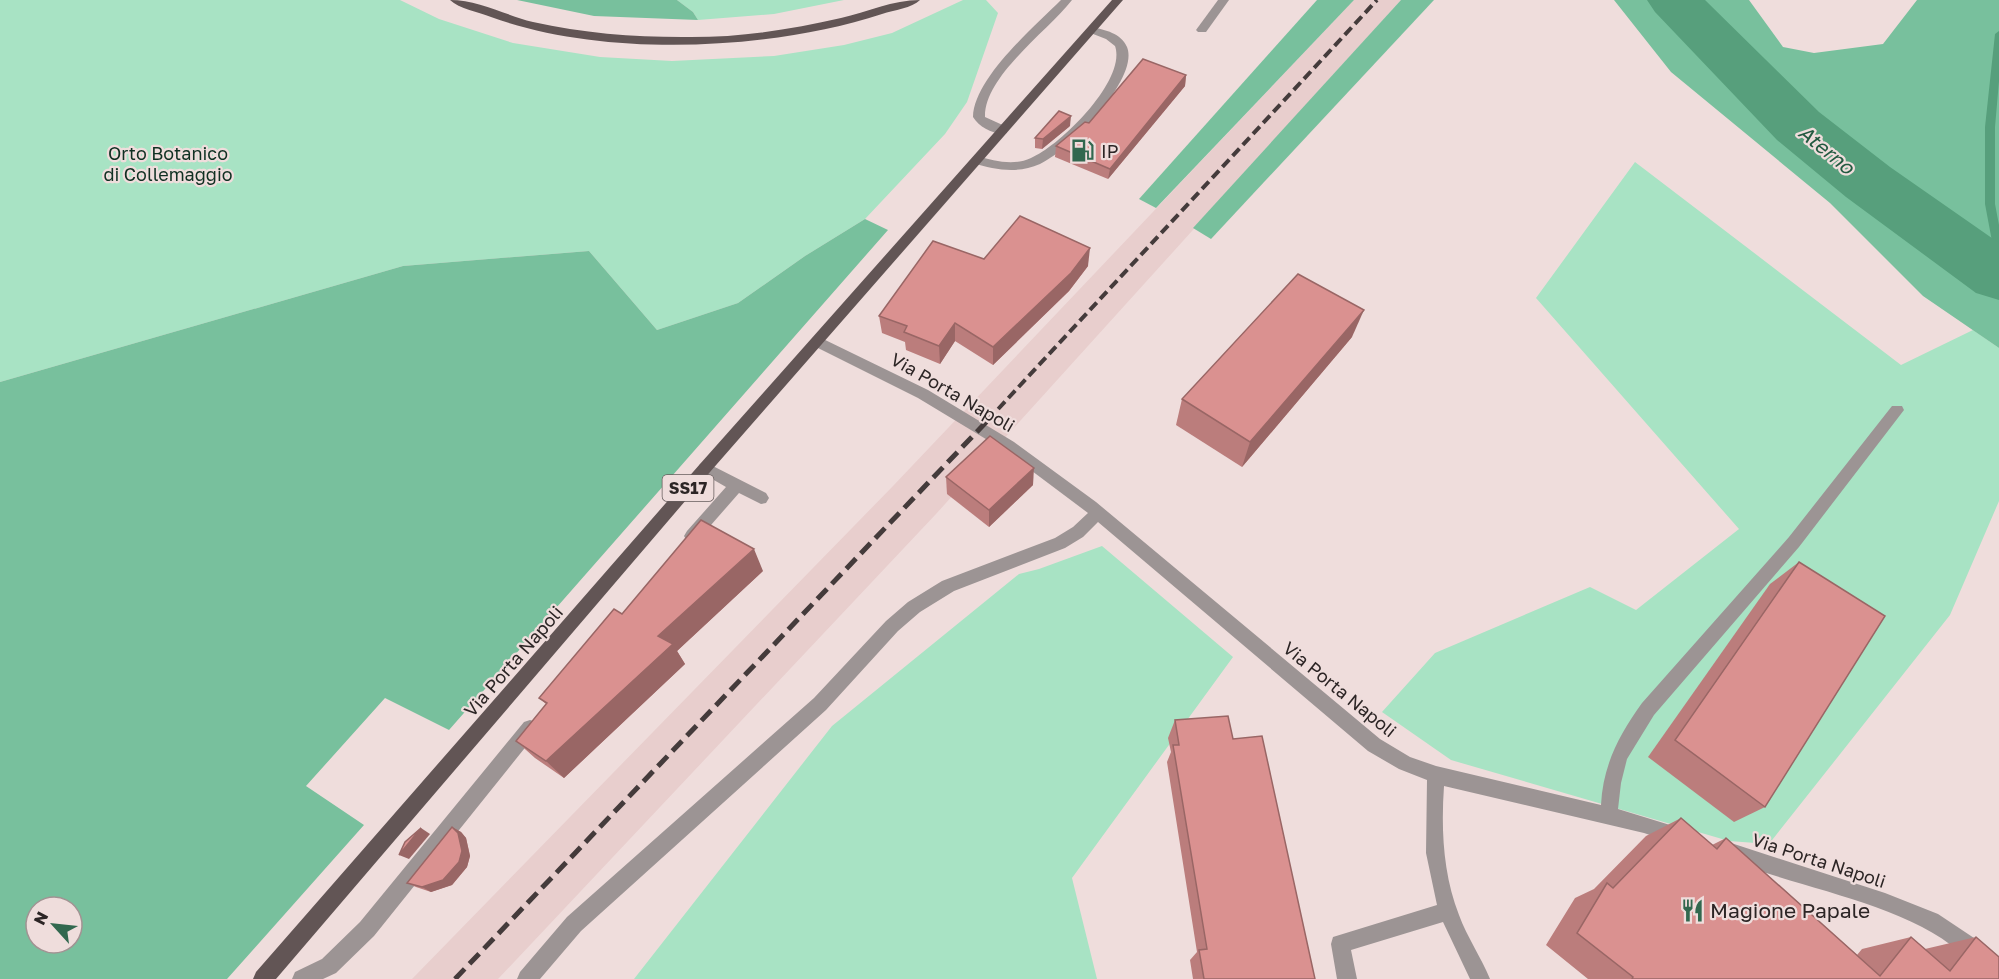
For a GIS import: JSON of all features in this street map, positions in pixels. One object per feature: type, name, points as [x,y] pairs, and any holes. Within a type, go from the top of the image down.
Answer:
[{"type":"main road","points":[[455,0],[502,17],[547,29],[597,36],[675,40],[737,38],[819,28],[884,12],[915,0]]},
{"type":"main road","name":"Via Porta Napoli","points":[[269,977],[705,468],[1118,0]]},
{"type":"street","points":[[1003,130],[984,122],[979,117],[978,108],[983,94],[1067,0]]},
{"type":"street","points":[[1202,30],[1224,0]]},
{"type":"street","points":[[977,160],[998,166],[1025,164],[1041,158],[1073,132],[1106,94],[1123,64],[1123,51],[1117,41],[1108,35],[1092,30]]},
{"type":"street","name":"Via Porta Napoli","points":[[818,340],[923,394],[980,427],[1098,513],[1374,745],[1404,763],[1436,775],[1609,816],[1688,838]]},
{"type":"street","points":[[1609,816],[1613,768],[1633,729],[1794,542],[1897,410]]},
{"type":"street","points":[[705,468],[761,498]]},
{"type":"street","points":[[683,546],[737,485]]},
{"type":"street","points":[[527,979],[574,924],[820,704],[902,616],[935,592],[1060,543],[1078,532],[1098,513]]},
{"type":"street","points":[[302,979],[329,966],[367,929],[545,711]]},
{"type":"street","points":[[1436,775],[1433,809],[1436,857],[1443,897],[1480,979]]},
{"type":"street","name":"Via Porta Napoli","points":[[1720,849],[1885,902],[1931,921],[1967,945],[1998,979]]},
{"type":"street","points":[[1347,979],[1340,944],[1448,911]]},
{"type":"shaded area","points":[[1354,0],[1401,0],[936,514],[498,979],[412,979],[893,486]]},
{"type":"green space","name":"Orto Botanico di Collemaggio","points":[[0,0],[400,0],[439,19],[513,43],[600,57],[672,61],[774,56],[844,45],[892,33],[963,0],[986,0],[998,13],[967,102],[945,134],[865,219],[805,256],[738,303],[657,330],[589,251],[403,266],[0,382]]},
{"type":"green space","points":[[517,0],[677,0],[693,12],[698,20],[594,16]]},
{"type":"green space","points":[[677,0],[844,0],[774,14],[698,20],[693,12]]},
{"type":"green space","points":[[1317,0],[1354,0],[1156,208],[1139,199]]},
{"type":"green space","points":[[1401,0],[1434,0],[1211,239],[1193,228]]},
{"type":"green space","points":[[1614,0],[1749,0],[1783,47],[1814,53],[1883,44],[1917,0],[1999,0],[1999,348],[1923,296],[1830,203],[1671,72]]},
{"type":"green space","points":[[1635,162],[1901,365],[1973,330],[1999,348],[1999,501],[1950,615],[1769,844],[1729,841],[1451,760],[1382,712],[1435,653],[1590,587],[1636,610],[1739,529],[1536,298]]},
{"type":"green space","points":[[865,219],[888,230],[449,730],[385,698],[306,786],[364,825],[227,979],[0,979],[0,382],[403,266],[589,251],[657,330],[738,303],[805,256]]},
{"type":"green space","points":[[1102,546],[1233,657],[1072,878],[1097,979],[634,979],[832,726],[1019,574]]},
{"type":"building","points":[[1143,59],[1186,75],[1110,169],[1056,146],[1085,122],[1089,123]]},
{"type":"building","points":[[1059,111],[1071,116],[1043,139],[1035,138]]},
{"type":"building","points":[[1020,216],[1090,248],[1071,273],[993,347],[955,323],[939,346],[904,332],[907,326],[879,316],[933,241],[984,259]]},
{"type":"building","points":[[1298,274],[1364,310],[1250,442],[1182,399]]},
{"type":"building","points":[[990,436],[1034,468],[989,510],[946,477]]},
{"type":"building","points":[[701,520],[754,549],[658,636],[673,644],[546,761],[516,741],[547,703],[539,698],[614,609],[622,614]]},
{"type":"building","points":[[1799,562],[1885,616],[1765,807],[1675,740]]},
{"type":"building","points":[[1228,716],[1233,739],[1262,736],[1315,979],[1204,979],[1199,950],[1207,949],[1173,745],[1179,745],[1175,720]]},
{"type":"building","points":[[1681,818],[1717,849],[1726,838],[1880,976],[1911,937],[1950,971],[1976,937],[1999,957],[1999,979],[1632,979],[1633,977],[1577,933],[1607,883],[1613,888]]},
{"type":"building","points":[[452,827],[458,833],[462,851],[459,862],[443,880],[422,887],[407,883]]},
{"type":"building","points":[[421,828],[399,855],[405,842]]},
{"type":"waterway","name":"Aterno","points":[[1674,0],[1798,126],[1868,182],[1999,276]]},
{"type":"waterway","points":[[1999,34],[1990,127],[1990,204],[1999,252]]},
{"type":"railway","points":[[988,420],[1377,0]]},
{"type":"railway","points":[[455,979],[990,418]]},
{"type":"place","name":"IP","points":[[1083,151]]},
{"type":"place","name":"Magione Papale","points":[[1692,910]]}]
